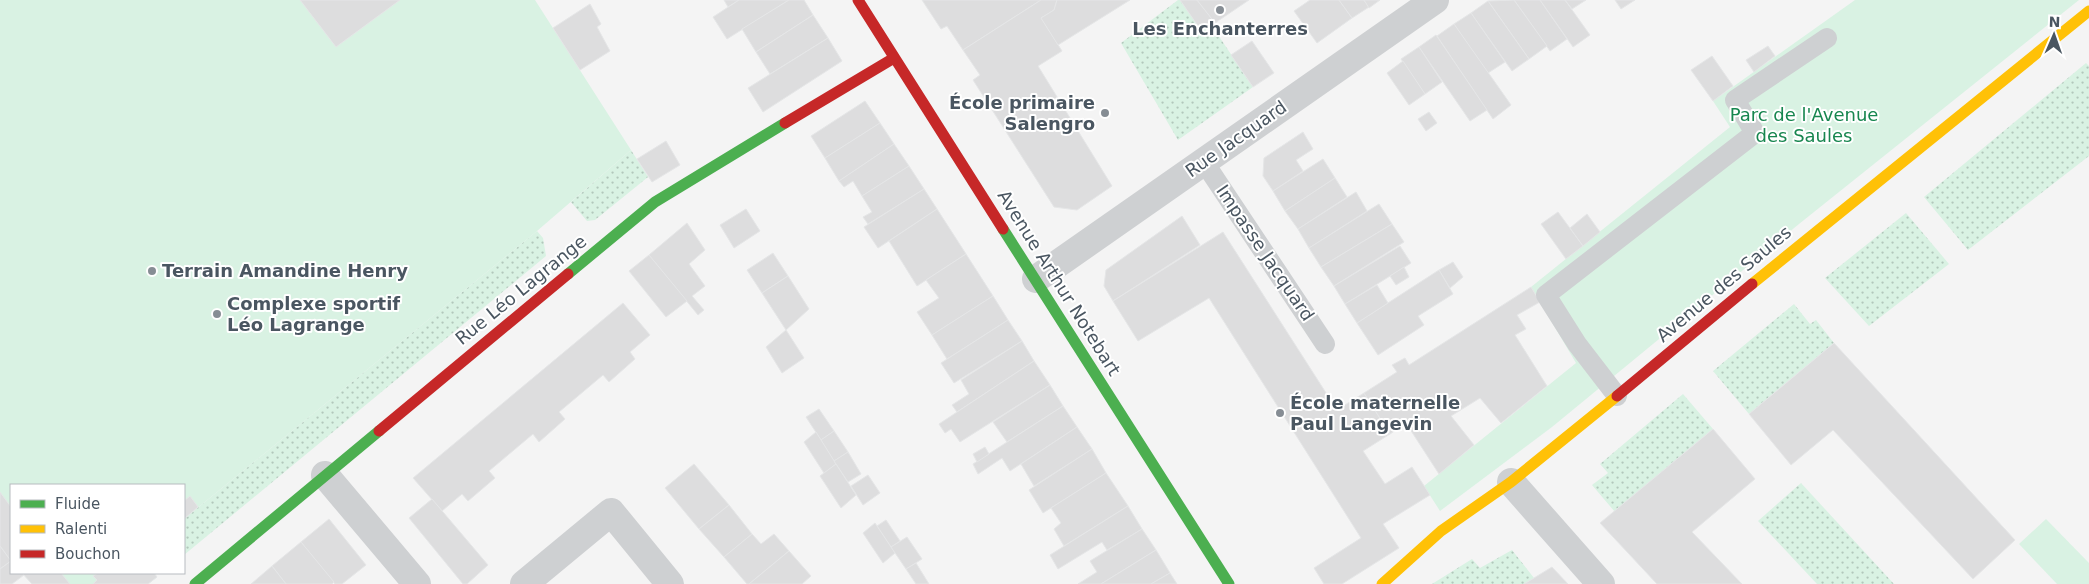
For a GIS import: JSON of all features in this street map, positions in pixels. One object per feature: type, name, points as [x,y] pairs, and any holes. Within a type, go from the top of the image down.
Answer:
[{"type":"street","name":"Avenue Arthur Notebart","points":[[858,0],[1229,584]]},
{"type":"street","name":"Rue Jacquard","points":[[1036,279],[1435,0]]},
{"type":"street","name":"Avenue des Saules","points":[[1382,584],[1441,531],[1511,482],[1803,241],[2089,11]]},
{"type":"street","name":"Rue Léo Lagrange","points":[[195,584],[655,202],[894,58]]},
{"type":"street","points":[[325,475],[417,584]]},
{"type":"street","points":[[1511,482],[1601,584]]},
{"type":"street","points":[[524,584],[611,512],[670,584]]},
{"type":"lane","points":[[1617,396],[1577,344],[1546,295],[1756,134],[1735,100],[1828,38]]},
{"type":"lane","name":"Impasse Jacquard","points":[[1204,162],[1325,344]]},
{"type":"green space","name":"Complexe sportif Léo Lagrange","points":[[0,0],[535,0],[631,150],[537,231],[185,518],[185,484],[10,484],[10,560],[0,546]]},
{"type":"green space","points":[[1180,0],[1200,28],[1210,23],[1253,87],[1178,140],[1121,43]]},
{"type":"green space","name":"Parc de l'Avenue des Saules","points":[[1855,0],[2079,0],[1799,224],[1552,427],[1440,511],[1424,486],[1576,363],[1531,287],[1730,127],[1713,101]]},
{"type":"green space","points":[[2086,63],[2089,66],[2089,156],[1968,250],[1924,197]]},
{"type":"green space","points":[[631,150],[648,177],[595,220],[587,221],[571,202]]},
{"type":"green space","points":[[1906,213],[1949,264],[1869,326],[1825,278]]},
{"type":"green space","points":[[537,231],[543,238],[546,256],[185,554],[185,518]]},
{"type":"green space","points":[[1794,304],[1810,324],[1816,320],[1834,343],[1749,414],[1713,371]]},
{"type":"green space","points":[[1683,394],[1713,429],[1615,512],[1592,485],[1608,473],[1600,464]]},
{"type":"green space","points":[[1801,483],[1894,584],[1817,584],[1758,521]]},
{"type":"green space","points":[[2046,519],[2089,563],[2089,584],[2057,584],[2019,544]]},
{"type":"green space","points":[[1512,550],[1534,578],[1524,584],[1432,584],[1472,559],[1480,568]]},
{"type":"green space","points":[[23,574],[155,574],[157,577],[148,584],[32,584]]},
{"type":"building","points":[[300,0],[400,0],[336,47]]},
{"type":"building","points":[[724,0],[739,0],[728,7]]},
{"type":"building","points":[[739,0],[789,0],[727,39],[713,17]]},
{"type":"building","points":[[789,0],[804,0],[813,15],[756,52],[742,29]]},
{"type":"building","points":[[922,0],[1041,0],[963,50],[947,26],[941,29]]},
{"type":"building","points":[[1041,0],[1057,0],[1054,10],[1041,18],[1062,51],[1038,66],[1112,186],[1077,210],[1054,207],[973,80],[980,75],[963,50]]},
{"type":"building","points":[[1057,0],[1130,0],[1058,45],[1041,18],[1054,10]]},
{"type":"building","points":[[1180,0],[1197,0],[1213,20],[1200,29]]},
{"type":"building","name":"Les Enchanterres","points":[[1197,0],[1249,0],[1215,23]]},
{"type":"building","points":[[1310,0],[1339,0],[1352,18],[1317,43],[1294,11]]},
{"type":"building","points":[[1339,0],[1364,0],[1369,7],[1352,18]]},
{"type":"building","points":[[1364,0],[1380,0],[1369,8]]},
{"type":"building","points":[[1514,0],[1540,0],[1567,39],[1550,51]]},
{"type":"building","points":[[1514,0],[1547,46],[1529,59],[1488,1]]},
{"type":"building","points":[[1540,0],[1565,0],[1590,35],[1573,47]]},
{"type":"building","points":[[1565,0],[1586,0],[1572,9]]},
{"type":"building","points":[[1615,0],[1635,0],[1621,9]]},
{"type":"building","points":[[1488,1],[1529,59],[1512,71],[1471,13]]},
{"type":"building","points":[[590,4],[601,24],[597,27],[610,51],[580,70],[553,28]]},
{"type":"building","points":[[1471,13],[1505,62],[1488,73],[1454,24]]},
{"type":"building","points":[[813,15],[828,38],[770,74],[756,52]]},
{"type":"building","points":[[1454,24],[1511,105],[1493,119],[1437,36]]},
{"type":"building","points":[[1436,35],[1487,110],[1470,121],[1419,47]]},
{"type":"building","points":[[828,38],[842,61],[763,112],[748,88]]},
{"type":"building","points":[[1252,41],[1274,73],[1253,87],[1231,55]]},
{"type":"building","points":[[1768,46],[1775,56],[1754,72],[1746,60]]},
{"type":"building","points":[[1419,47],[1442,82],[1425,94],[1401,59]]},
{"type":"building","points":[[1712,56],[1733,86],[1713,101],[1691,70]]},
{"type":"building","points":[[1403,61],[1425,94],[1409,105],[1387,73]]},
{"type":"building","points":[[865,101],[880,123],[825,158],[811,136]]},
{"type":"building","points":[[1429,112],[1437,123],[1426,131],[1418,119]]},
{"type":"building","points":[[880,123],[894,144],[839,181],[825,158]]},
{"type":"building","points":[[1303,132],[1313,149],[1296,160],[1303,171],[1273,191],[1263,176],[1264,158]]},
{"type":"building","points":[[666,141],[680,165],[652,182],[637,159]]},
{"type":"building","points":[[894,144],[909,166],[862,196],[853,181],[844,187],[839,181]]},
{"type":"building","points":[[1323,159],[1335,178],[1285,211],[1273,191]]},
{"type":"building","points":[[909,166],[924,189],[868,224],[863,217],[872,212],[862,196]]},
{"type":"building","points":[[1335,178],[1347,197],[1298,229],[1285,211]]},
{"type":"building","points":[[924,189],[937,209],[878,248],[864,227]]},
{"type":"building","points":[[1356,192],[1367,211],[1309,248],[1298,229]]},
{"type":"building","points":[[1379,204],[1392,224],[1321,267],[1309,248]]},
{"type":"building","points":[[746,209],[760,231],[734,248],[720,225]]},
{"type":"building","points":[[937,209],[966,254],[917,286],[889,241]]},
{"type":"building","points":[[1558,212],[1583,246],[1566,259],[1541,224]]},
{"type":"building","points":[[1587,214],[1600,232],[1583,246],[1570,228]]},
{"type":"building","points":[[1182,216],[1200,245],[1113,301],[1104,286],[1106,270]]},
{"type":"building","points":[[687,223],[705,250],[689,264],[705,286],[692,296],[704,310],[698,315],[649,255]]},
{"type":"building","points":[[1392,224],[1404,242],[1334,286],[1321,267]]},
{"type":"building","points":[[1223,232],[1337,410],[1364,393],[1390,434],[1363,451],[1385,484],[1412,467],[1430,495],[1383,524],[1399,548],[1342,584],[1324,584],[1314,568],[1361,538],[1209,298],[1138,341],[1113,301]]},
{"type":"building","points":[[1400,246],[1411,263],[1345,304],[1334,286]]},
{"type":"building","points":[[773,253],[788,276],[762,293],[747,270]]},
{"type":"building","points":[[966,254],[993,296],[932,335],[917,312],[939,298],[926,280]]},
{"type":"building","points":[[649,255],[687,301],[666,317],[629,271]]},
{"type":"building","points":[[1453,262],[1463,277],[1450,288],[1439,270]]},
{"type":"building","points":[[1404,267],[1409,277],[1396,285],[1390,276]]},
{"type":"building","points":[[1439,270],[1453,294],[1418,316],[1424,325],[1378,355],[1357,323]]},
{"type":"building","points":[[788,276],[809,309],[786,330],[762,293]]},
{"type":"building","points":[[1377,285],[1388,303],[1357,323],[1345,304]]},
{"type":"building","points":[[1531,287],[1540,302],[1517,315],[1526,329],[1515,335],[1547,386],[1501,423],[1480,398],[1451,416],[1474,445],[1439,474],[1406,423],[1390,434],[1364,393],[1397,372],[1392,365],[1405,358],[1409,365]]},
{"type":"building","points":[[993,296],[1008,320],[947,359],[932,335]]},
{"type":"building","points":[[623,303],[650,335],[630,352],[635,359],[609,382],[603,375],[559,412],[565,419],[539,442],[533,434],[489,471],[495,478],[468,501],[462,494],[442,511],[413,478]]},
{"type":"building","points":[[1008,320],[1022,341],[954,383],[941,363]]},
{"type":"building","points":[[786,330],[804,358],[782,373],[766,347]]},
{"type":"building","points":[[1022,341],[1034,361],[957,412],[952,405],[969,394],[961,380]]},
{"type":"building","points":[[1834,343],[2015,540],[1973,579],[1833,430],[1791,465],[1749,414]]},
{"type":"building","points":[[1034,361],[1050,385],[960,442],[951,429],[945,433],[939,424]]},
{"type":"building","points":[[1050,385],[1063,406],[1007,442],[993,422]]},
{"type":"building","points":[[1063,406],[1077,427],[1010,471],[1002,458],[978,474],[973,464]]},
{"type":"building","points":[[819,409],[834,431],[821,440],[806,417]]},
{"type":"building","points":[[1077,427],[1092,449],[1034,486],[1021,464]]},
{"type":"building","points":[[1713,429],[1755,479],[1692,532],[1742,584],[1657,584],[1600,523]]},
{"type":"building","points":[[834,431],[848,452],[834,461],[821,440]]},
{"type":"building","points":[[816,432],[836,464],[824,473],[804,442]]},
{"type":"building","points":[[985,447],[989,454],[977,462],[973,454]]},
{"type":"building","points":[[1092,449],[1106,473],[1043,513],[1029,490]]},
{"type":"building","points":[[848,452],[861,474],[848,482],[834,461]]},
{"type":"building","points":[[694,464],[729,505],[699,529],[665,488]]},
{"type":"building","points":[[836,464],[856,495],[841,508],[820,476]]},
{"type":"building","points":[[1106,473],[1128,506],[1064,546],[1054,529],[1061,523],[1051,508]]},
{"type":"building","points":[[868,475],[880,493],[863,505],[851,486]]},
{"type":"building","points":[[0,492],[10,506],[10,560],[0,546]]},
{"type":"building","points":[[190,496],[198,507],[185,518],[185,500]]},
{"type":"building","points":[[432,499],[488,565],[467,584],[463,584],[409,518]]},
{"type":"building","points":[[729,505],[752,534],[724,557],[699,529]]},
{"type":"building","points":[[1128,506],[1142,529],[1107,550],[1102,542],[1058,569],[1050,555]]},
{"type":"building","points":[[329,519],[366,565],[342,584],[335,584],[301,542]]},
{"type":"building","points":[[886,520],[900,541],[891,547],[877,526]]},
{"type":"building","points":[[875,523],[895,553],[883,563],[863,533]]},
{"type":"building","points":[[1142,529],[1156,550],[1101,584],[1078,584],[1097,572],[1090,561]]},
{"type":"building","points":[[752,534],[761,544],[774,534],[789,551],[747,584],[724,557]]},
{"type":"building","points":[[907,537],[922,559],[906,569],[891,547]]},
{"type":"building","points":[[301,542],[334,582],[332,584],[286,584],[272,566]]},
{"type":"building","points":[[0,546],[10,562],[0,569]]},
{"type":"building","points":[[1156,550],[1170,573],[1151,584],[1101,584]]},
{"type":"building","points":[[789,551],[811,576],[802,584],[749,584]]},
{"type":"building","points":[[10,562],[10,574],[24,575],[12,584],[0,584],[0,569]]},
{"type":"building","points":[[916,563],[929,584],[916,584],[906,569]]},
{"type":"building","points":[[272,566],[286,584],[251,584]]},
{"type":"building","points":[[1552,567],[1568,584],[1524,584],[1534,578]]},
{"type":"building","points":[[1170,573],[1177,584],[1151,584]]},
{"type":"building","points":[[23,574],[62,574],[70,584],[32,584]]},
{"type":"building","points":[[96,574],[155,574],[157,577],[148,584],[93,584],[97,580],[93,576]]},
{"type":"traffic: fast","points":[[568,274],[655,202],[785,123]]},
{"type":"traffic: fast","points":[[1003,229],[1229,584]]},
{"type":"traffic: fast","points":[[195,584],[379,431]]},
{"type":"traffic: slow","points":[[1752,284],[2089,11]]},
{"type":"traffic: slow","points":[[1382,584],[1441,531],[1511,482],[1617,396]]},
{"type":"traffic: jam","points":[[858,0],[1003,229]]},
{"type":"traffic: jam","points":[[785,123],[894,58]]},
{"type":"traffic: jam","points":[[379,431],[568,274]]},
{"type":"traffic: jam","points":[[1617,396],[1752,284]]},
{"type":"place","name":"Les Enchanterres","points":[[1220,10]]},
{"type":"place","name":"École primaire Salengro","points":[[1105,113]]},
{"type":"place","name":"Terrain Amandine Henry","points":[[152,271]]},
{"type":"place","name":"Complexe sportif Léo Lagrange","points":[[217,314]]},
{"type":"place","name":"École maternelle Paul Langevin","points":[[1280,413]]}]
